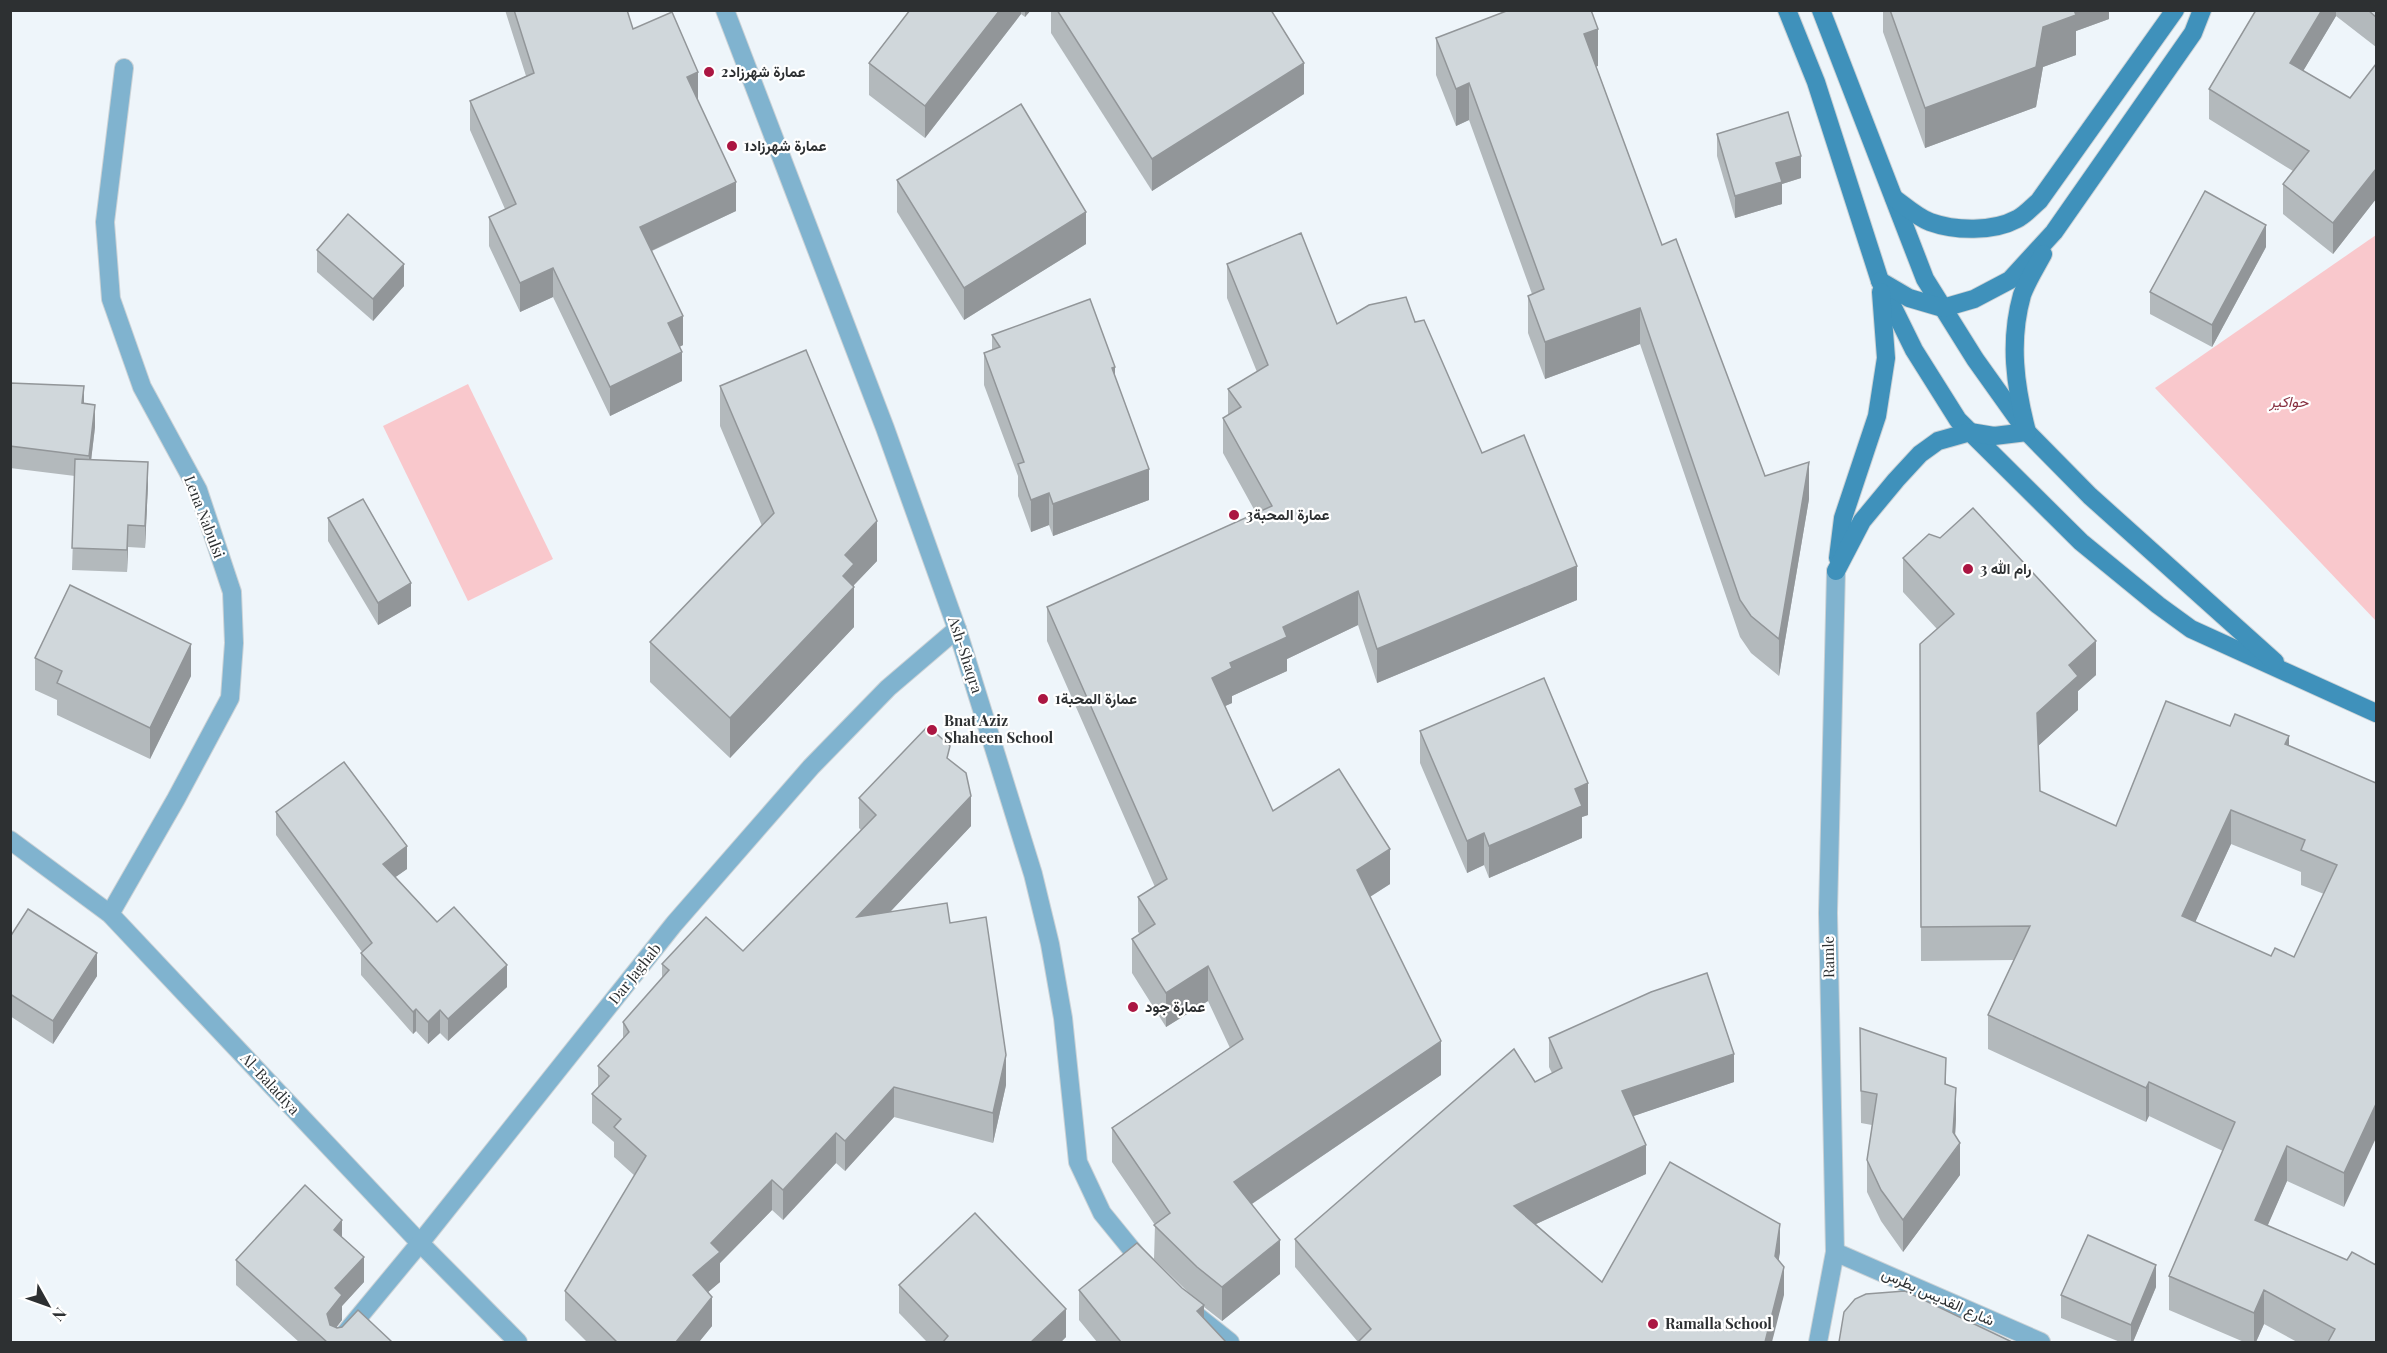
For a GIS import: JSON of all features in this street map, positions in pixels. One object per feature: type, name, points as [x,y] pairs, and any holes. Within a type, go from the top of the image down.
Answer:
[{"type":"main road","points":[[1787,10],[1816,82],[1880,281],[1914,350],[1958,420],[2081,542],[2191,629],[2376,713]]},
{"type":"main road","points":[[1821,10],[1925,279],[1975,359],[2026,432],[2090,496],[2290,675]]},
{"type":"main road","points":[[1894,198],[1928,221],[1947,226],[1970,228],[1994,226],[2017,219],[2039,201],[2175,10]]},
{"type":"main road","points":[[1880,281],[1909,298],[1943,308],[1974,300],[2010,280],[2054,232],[2193,33],[2202,10]]},
{"type":"main road","points":[[2026,432],[2016,391],[2013,361],[2017,326],[2023,294],[2054,232]]},
{"type":"main road","points":[[1836,571],[1843,518],[1877,416],[1886,358],[1880,281]]},
{"type":"main road","points":[[1836,571],[1862,521],[1920,454],[1938,441],[1970,432],[1994,436],[2026,432]]},
{"type":"street","name":"Ash-Shaqra","points":[[725,10],[885,428],[957,629],[1033,874],[1050,944],[1063,1018],[1078,1162],[1102,1212],[1141,1262],[1157,1278]]},
{"type":"street","name":"Lena Nabulsi","points":[[110,914],[176,799],[230,698],[234,643],[232,592],[198,490],[142,387],[111,299],[105,222],[124,68]]},
{"type":"street","name":"Ramle","points":[[1818,1342],[1835,1252],[1828,913],[1836,571]]},
{"type":"street","name":"Dar Jaghab","points":[[338,1342],[420,1243],[674,924],[803,776],[888,688],[957,629]]},
{"type":"street","name":"Al-Baladiya","points":[[10,840],[110,914],[420,1243],[518,1342]]},
{"type":"street","name":"شارع القديس بطرس","points":[[1835,1252],[2041,1342]]},
{"type":"street","points":[[1182,1302],[1230,1342]]},
{"type":"green space","name":"حواكير","points":[[2376,235],[2376,621],[2155,388]]},
{"type":"green space","points":[[468,384],[553,559],[468,601],[383,426]]},
{"type":"building","points":[[514,10],[627,10],[633,29],[672,12],[698,72],[687,77],[736,182],[640,227],[683,316],[668,323],[682,352],[610,387],[553,268],[520,283],[489,217],[516,204],[470,101],[534,73]]},
{"type":"building","points":[[910,10],[1000,10],[925,106],[869,63]]},
{"type":"building","points":[[1057,10],[1271,10],[1304,63],[1152,159]]},
{"type":"building","points":[[1509,10],[1591,10],[1598,29],[1584,34],[1662,245],[1676,239],[1765,476],[1809,462],[1779,639],[1751,616],[1740,600],[1640,308],[1545,342],[1528,296],[1544,289],[1469,83],[1456,89],[1436,38]]},
{"type":"building","points":[[1890,10],[2074,10],[2076,15],[2043,27],[2036,67],[1925,108]]},
{"type":"building","points":[[2256,10],[2322,10],[2290,63],[2350,98],[2376,64],[2376,169],[2333,223],[2283,184],[2309,151],[2209,89]]},
{"type":"building","points":[[2368,10],[2376,10],[2376,17]]},
{"type":"building","points":[[1021,104],[1086,212],[964,288],[897,180]]},
{"type":"building","points":[[1788,112],[1801,156],[1776,163],[1782,182],[1735,196],[1717,134]]},
{"type":"building","points":[[2205,191],[2266,225],[2212,325],[2150,292]]},
{"type":"building","points":[[348,214],[404,264],[373,299],[317,250]]},
{"type":"building","points":[[1301,233],[1337,324],[1369,305],[1406,297],[1415,322],[1424,320],[1482,453],[1524,435],[1577,566],[1377,649],[1358,591],[1283,627],[1287,637],[1230,663],[1232,668],[1212,678],[1273,811],[1339,769],[1390,849],[1357,870],[1441,1041],[1234,1182],[1280,1240],[1222,1287],[1197,1267],[1154,1225],[1170,1213],[1112,1128],[1243,1039],[1208,966],[1166,993],[1132,939],[1155,924],[1138,897],[1167,879],[1047,607],[1272,506],[1223,418],[1241,407],[1228,389],[1268,365],[1227,264]]},
{"type":"building","points":[[1090,299],[1115,367],[1112,368],[1149,469],[1053,504],[1049,493],[1031,500],[1018,464],[1024,462],[984,353],[1000,347],[992,335]]},
{"type":"building","points":[[806,350],[877,521],[845,555],[854,564],[843,576],[854,587],[730,718],[650,642],[774,513],[720,386]]},
{"type":"building","points":[[10,383],[84,386],[82,403],[95,405],[89,456],[10,446]]},
{"type":"building","points":[[75,459],[148,462],[145,526],[128,525],[127,550],[72,548]]},
{"type":"building","points":[[363,499],[411,583],[378,603],[328,518]]},
{"type":"building","points":[[1973,508],[2096,641],[2069,665],[2078,676],[2037,713],[2040,791],[2116,826],[2166,701],[2230,726],[2235,714],[2289,736],[2285,744],[2376,783],[2376,1104],[2344,1173],[2287,1146],[2255,1220],[2347,1260],[2352,1252],[2376,1265],[2376,1342],[2328,1342],[2335,1329],[2264,1290],[2254,1313],[2169,1276],[2235,1122],[2149,1082],[2146,1088],[1988,1015],[2030,926],[1921,927],[1920,644],[1954,614],[1903,558],[1929,534],[1940,538]],"holes":[[[2231,810],[2305,840],[2301,850],[2337,865],[2294,957],[2275,948],[2271,956],[2182,916]]]},
{"type":"building","points":[[70,585],[191,644],[150,728],[57,683],[62,671],[35,658]]},
{"type":"building","points":[[1544,678],[1588,783],[1575,789],[1582,806],[1489,846],[1484,833],[1467,841],[1420,731]]},
{"type":"building","points":[[928,726],[950,746],[947,758],[966,773],[971,796],[857,917],[947,903],[950,923],[986,917],[1006,1055],[993,1113],[894,1087],[845,1141],[836,1133],[783,1190],[772,1180],[711,1243],[720,1252],[693,1275],[712,1297],[676,1342],[617,1342],[565,1291],[646,1156],[614,1127],[621,1119],[592,1094],[609,1076],[598,1066],[629,1032],[623,1022],[669,970],[662,964],[706,917],[743,951],[876,815],[859,798]]},
{"type":"building","points":[[344,762],[407,846],[383,864],[437,922],[454,907],[507,965],[448,1019],[440,1010],[428,1022],[416,1009],[413,1012],[361,953],[372,943],[276,812]]},
{"type":"building","points":[[28,909],[97,953],[53,1021],[10,994],[10,937]]},
{"type":"building","points":[[1707,973],[1734,1054],[1622,1091],[1646,1145],[1514,1206],[1602,1282],[1670,1162],[1780,1224],[1775,1256],[1784,1267],[1765,1342],[1358,1342],[1371,1329],[1295,1239],[1514,1049],[1535,1082],[1562,1068],[1549,1038],[1651,992]]},
{"type":"building","points":[[1860,1028],[1946,1058],[1945,1084],[1956,1088],[1953,1132],[1960,1143],[1903,1220],[1881,1190],[1867,1160],[1877,1094],[1861,1091]]},
{"type":"building","points":[[305,1185],[342,1220],[334,1230],[364,1257],[335,1288],[342,1295],[327,1314],[330,1325],[337,1328],[342,1327],[358,1310],[392,1342],[327,1342],[236,1260]]},
{"type":"building","points":[[975,1213],[1066,1309],[1031,1342],[943,1342],[948,1336],[899,1285]]},
{"type":"building","points":[[2088,1235],[2156,1265],[2131,1325],[2061,1295]]},
{"type":"building","points":[[1137,1243],[1182,1288],[1204,1305],[1197,1311],[1226,1342],[1121,1342],[1079,1290]]},
{"type":"building","points":[[1905,1291],[2012,1342],[1839,1342],[1844,1312],[1855,1299],[1866,1294]]},
{"type":"place","name":"عمارة شهرزاد2","points":[[709,72]]},
{"type":"place","name":"عمارة شهرزاد1","points":[[732,146]]},
{"type":"place","name":"عمارة المحبة3","points":[[1234,515]]},
{"type":"place","name":"3 رام الله","points":[[1968,569]]},
{"type":"place","name":"عمارة المحبة1","points":[[1043,699]]},
{"type":"place","name":"Bnat Aziz Shaheen School","points":[[932,730]]},
{"type":"place","name":"عمارة جود","points":[[1133,1007]]},
{"type":"place","name":"Ramalla School","points":[[1653,1324]]}]
